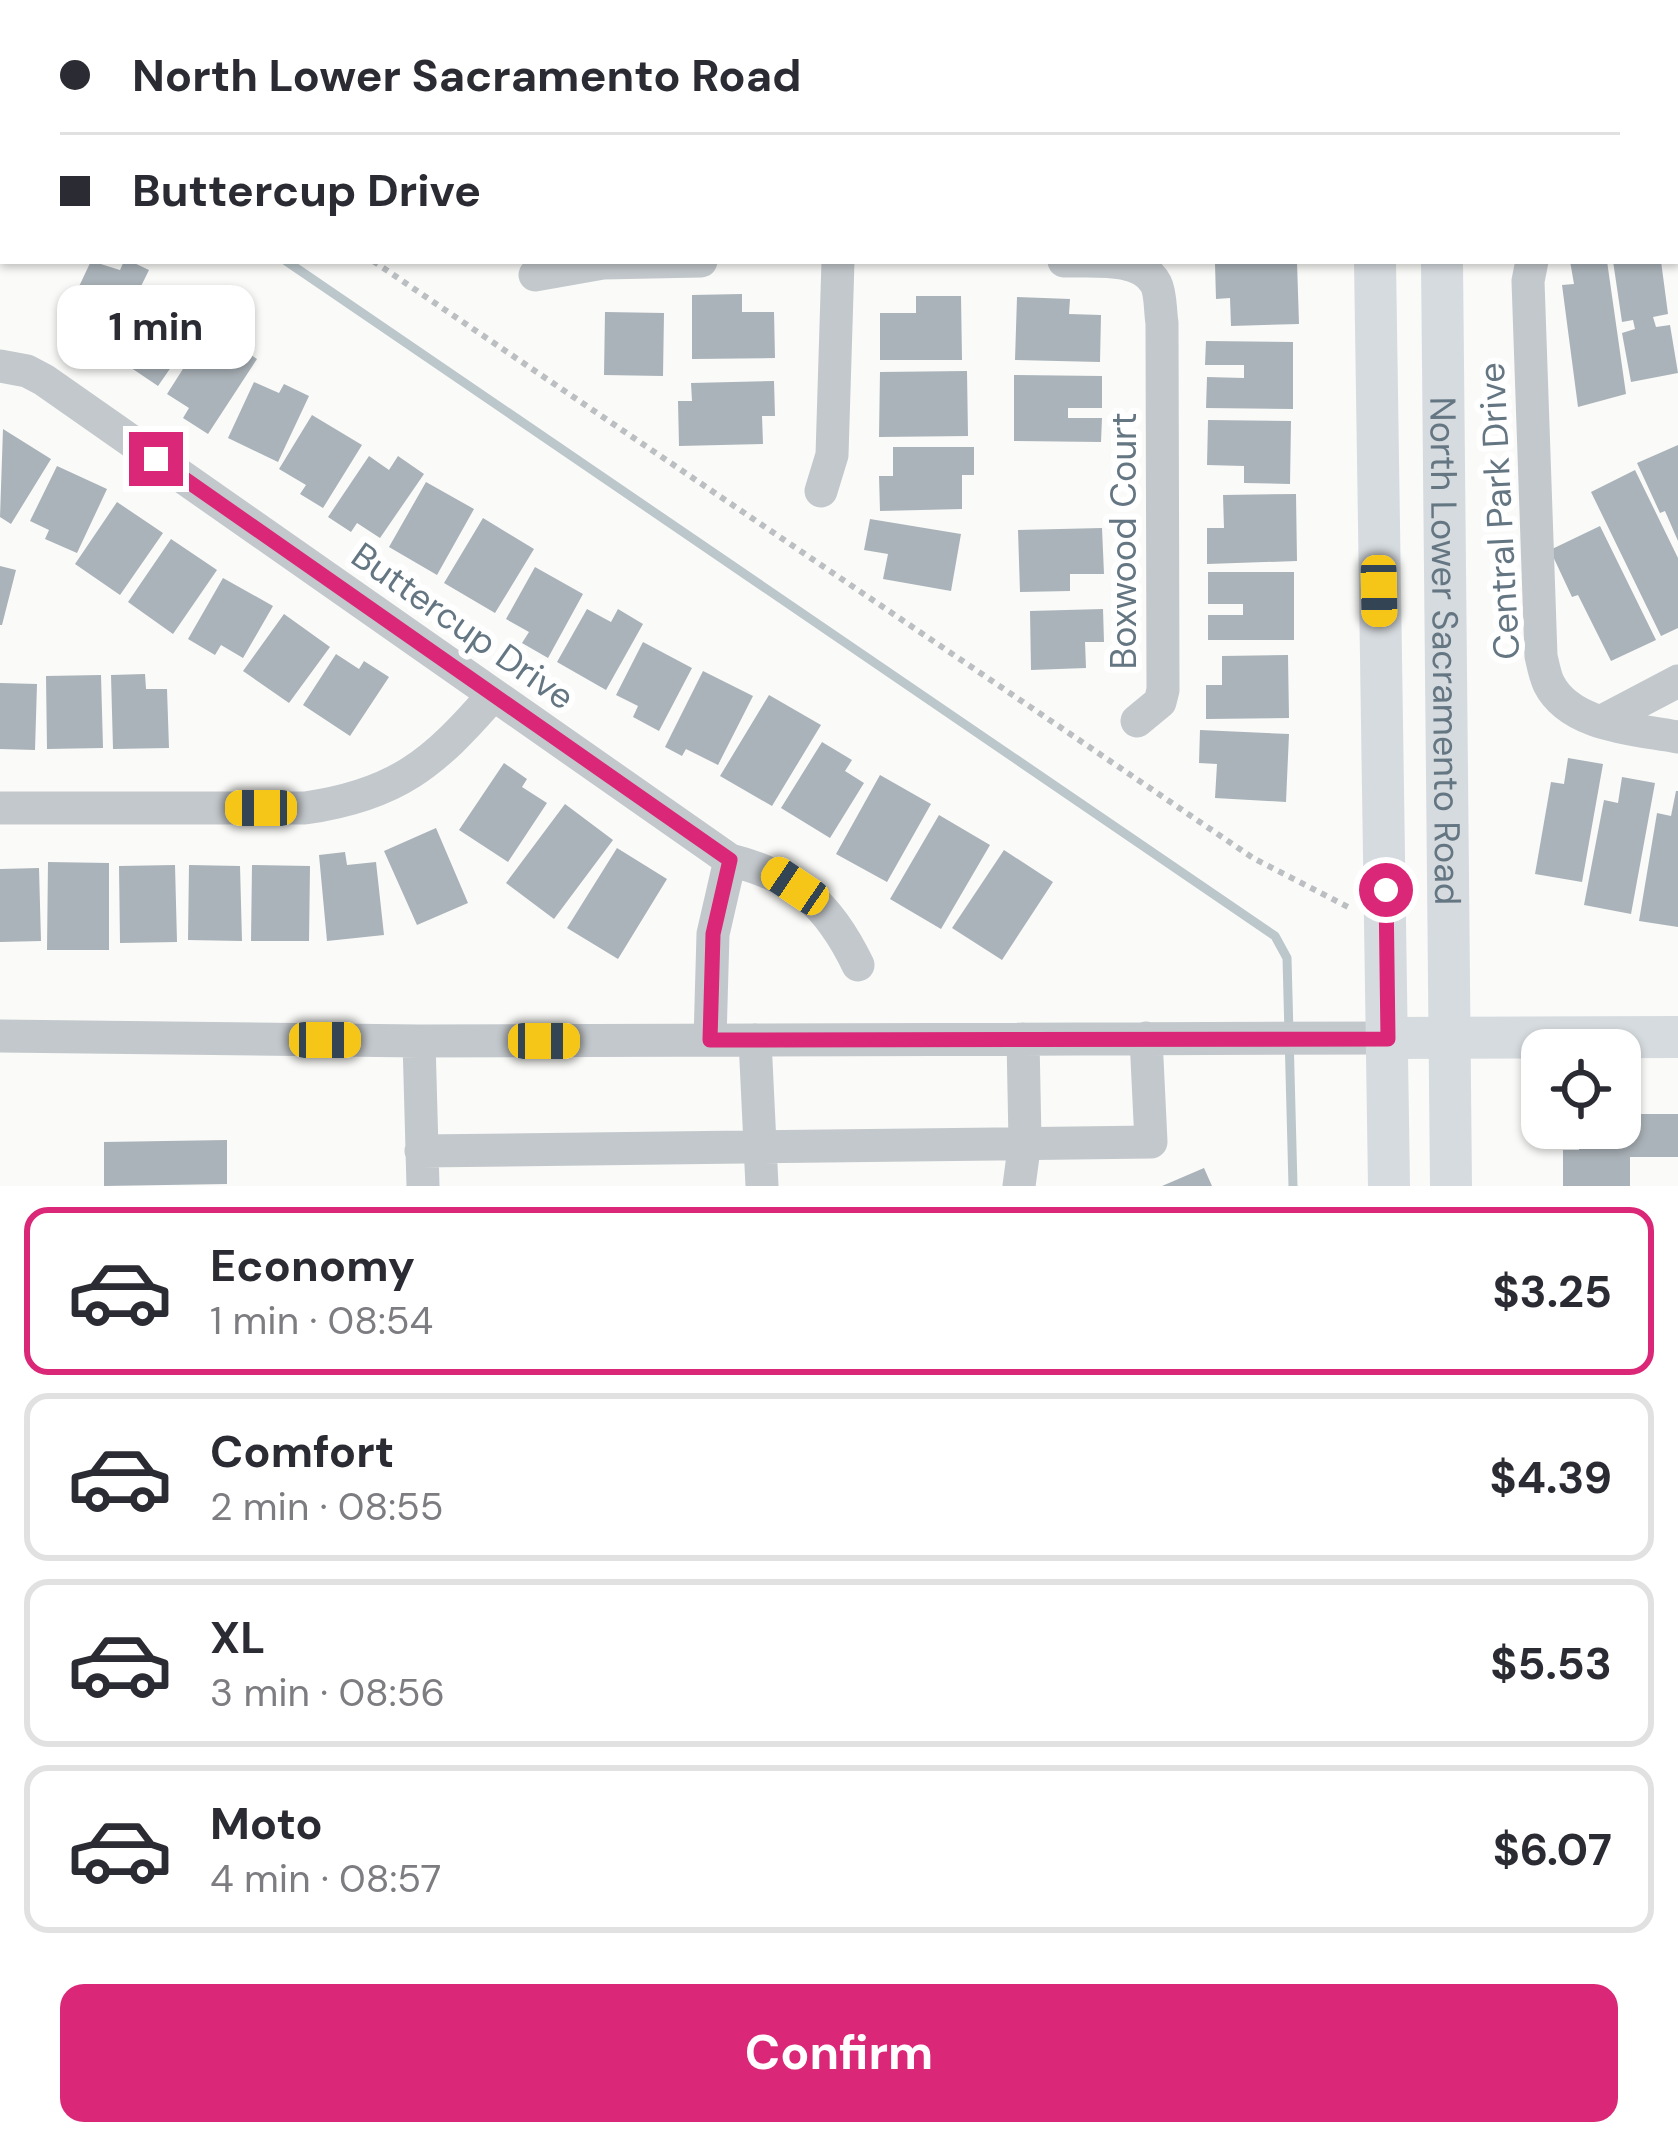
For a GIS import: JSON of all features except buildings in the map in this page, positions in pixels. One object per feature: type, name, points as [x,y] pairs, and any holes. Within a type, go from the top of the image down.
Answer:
[{"type":"main road","name":"North Lower Sacramento Road","points":[[1375,264],[1389,1186]]},
{"type":"main road","name":"North Lower Sacramento Road","points":[[1442,264],[1451,1186]]},
{"type":"main road","points":[[1388,1039],[1678,1037]]},
{"type":"street","points":[[536,275],[597,264]]},
{"type":"street","points":[[820,491],[832,455],[838,264]]},
{"type":"street","name":"Boxwood Court","points":[[1123,264],[1147,274],[1156,285],[1162,350],[1162,690],[1160,702],[1138,722]]},
{"type":"street","name":"Central Park Drive","points":[[1531,264],[1528,281],[1541,656],[1549,685],[1569,708],[1602,722],[1678,737]]},
{"type":"street","name":"Buttercup Drive","points":[[2,366],[44,380],[730,860],[772,870],[819,902],[842,932],[858,965]]},
{"type":"street","points":[[1602,722],[1678,681]]},
{"type":"street","points":[[0,808],[304,808],[334,804],[402,779],[446,749],[493,695]]},
{"type":"street","points":[[710,1040],[713,934],[730,860]]},
{"type":"street","points":[[0,1036],[419,1041],[1388,1039]]},
{"type":"street","points":[[421,1150],[1151,1142],[1146,1038]]},
{"type":"street","points":[[1019,1186],[1025,1141],[1023,1039]]},
{"type":"street","points":[[755,1040],[762,1186]]},
{"type":"street","points":[[419,1041],[423,1186]]},
{"type":"path","points":[[377,264],[1253,858],[1387,927]]},
{"type":"waterway","points":[[290,264],[1275,936],[1287,958],[1293,1186]]},
{"type":"route","points":[[156,459],[730,860],[713,934],[710,1040],[1388,1039],[1386,890]]}]
